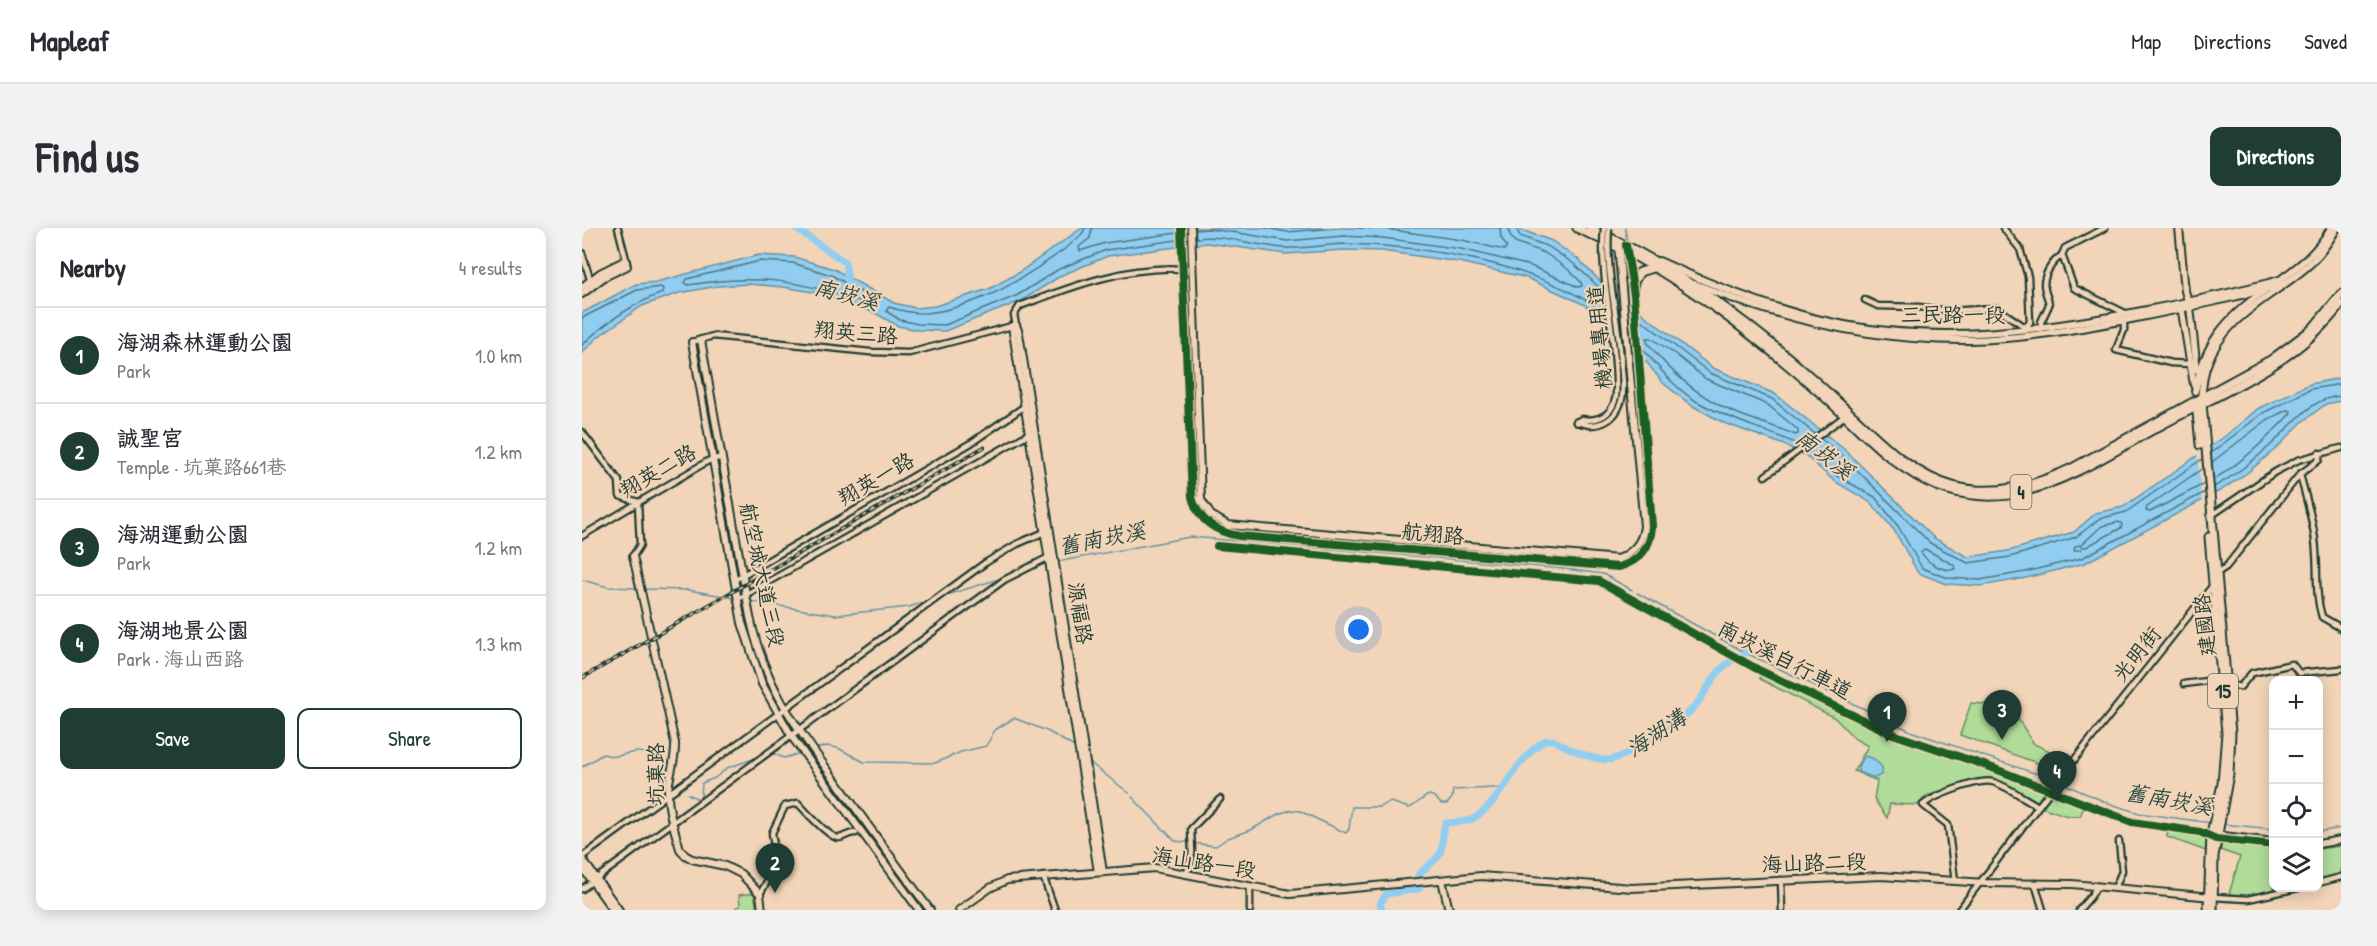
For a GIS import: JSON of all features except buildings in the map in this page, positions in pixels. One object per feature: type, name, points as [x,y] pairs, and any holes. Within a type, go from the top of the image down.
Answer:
[{"type":"main road","points":[[1577,228],[1602,234]]},
{"type":"main road","points":[[1590,228],[1602,234]]},
{"type":"main road","name":"4","points":[[1622,247],[1656,268],[1755,338],[1846,415],[1893,460],[1919,477],[1953,491],[1984,496],[2019,493],[2047,485],[2199,402],[2293,345],[2312,329],[2341,294]]},
{"type":"main road","name":"4","points":[[1622,247],[1679,277],[1756,331],[1789,358],[1896,456],[1930,478],[1955,486],[1998,490],[2046,481],[2257,374],[2295,350],[2316,332],[2341,304]]},
{"type":"main road","points":[[1633,292],[1634,282],[1640,272],[1650,267],[1656,268]]},
{"type":"main road","name":"15","points":[[2199,402],[2209,511]]},
{"type":"main road","name":"建國路","points":[[2209,511],[2217,576],[2231,747],[2215,833]]},
{"type":"main road","name":"建國路","points":[[2209,511],[2212,586],[2225,682]]},
{"type":"main road","name":"15","points":[[2208,910],[2215,833]]},
{"type":"main road","name":"15","points":[[2211,896],[2213,910]]},
{"type":"street","points":[[582,287],[627,263],[618,228]]},
{"type":"street","name":"航翔路","points":[[1181,228],[1192,497],[1202,517],[1217,530],[1224,533],[1619,567],[1642,555],[1652,534],[1633,292],[1622,247]]},
{"type":"street","name":"航翔路","points":[[1191,228],[1201,500],[1211,515],[1228,525],[1619,559],[1634,550],[1639,543],[1644,526],[1623,288],[1622,247]]},
{"type":"street","name":"機場專用道","points":[[1602,234],[1617,396],[1615,404],[1605,416],[1589,422],[1598,425],[1611,419],[1618,408],[1622,392],[1619,334],[1608,248],[1609,228]]},
{"type":"street","points":[[1865,300],[1878,306],[1919,307],[1950,311],[1997,308],[2026,330],[2030,322],[2028,277],[2020,249],[2003,228]]},
{"type":"street","points":[[2042,332],[2041,322],[2049,305],[2044,288],[2046,276],[2053,261],[2062,255],[2065,248],[2105,228]]},
{"type":"street","points":[[2179,228],[2185,291],[2189,304],[2198,376],[2199,402]]},
{"type":"street","points":[[2199,402],[2206,366],[2220,340],[2244,313],[2311,256],[2331,228]]},
{"type":"street","points":[[2195,391],[2207,350],[2221,328],[2234,314],[2267,289],[2313,261],[2337,228]]},
{"type":"street","name":"三民路一段","points":[[1622,247],[1775,307],[1831,322],[1883,330],[1933,333],[2026,330],[2042,332]]},
{"type":"street","points":[[582,253],[591,283]]},
{"type":"street","points":[[2062,255],[2074,288],[2125,317],[2124,330],[2116,350],[2171,363],[2190,364]]},
{"type":"street","points":[[1014,325],[1013,312],[1020,306],[1100,279],[1183,266]]},
{"type":"street","name":"三民路一段","points":[[1679,277],[1772,312],[1869,333],[1970,340],[2042,332],[2125,317],[2281,282]]},
{"type":"street","points":[[582,294],[591,283]]},
{"type":"street","name":"三民路一段","points":[[2189,304],[2267,289]]},
{"type":"street","points":[[2185,291],[2181,306],[2195,391],[2199,402]]},
{"type":"street","points":[[2030,322],[2042,332]]},
{"type":"street","name":"翔英三路","points":[[692,342],[713,336],[733,337],[870,352],[909,353],[1014,325]]},
{"type":"street","name":"源福路","points":[[1014,325],[1101,872]]},
{"type":"street","name":"航空城大道三段","points":[[701,340],[754,636],[770,681],[784,710],[930,910]]},
{"type":"street","name":"航空城大道三段","points":[[692,342],[738,599],[753,663],[777,715],[919,910]]},
{"type":"street","name":"翔英一路","points":[[736,579],[971,443],[1028,405]]},
{"type":"street","points":[[1765,476],[1846,415]]},
{"type":"street","points":[[582,432],[618,481],[620,496],[638,502],[640,545],[633,556]]},
{"type":"street","name":"翔英一路","points":[[738,599],[1032,432]]},
{"type":"street","points":[[2209,511],[2298,460],[2341,448]]},
{"type":"street","name":"光明街","points":[[1959,910],[2212,586],[2217,576],[2300,474],[2319,460],[2319,453]]},
{"type":"street","name":"翔英二路","points":[[582,536],[713,459],[722,457]]},
{"type":"street","points":[[2300,474],[2316,551],[2316,588],[2319,606],[2322,617],[2341,628]]},
{"type":"street","points":[[613,910],[582,858],[985,563],[1017,544],[1047,531]]},
{"type":"street","name":"坑菓路","points":[[633,556],[675,743],[668,795],[680,849],[685,855],[697,861],[733,869],[760,894]]},
{"type":"street","points":[[582,889],[997,585],[1016,572],[1051,556]]},
{"type":"street","points":[[2184,684],[2225,682],[2240,687],[2252,673],[2292,664],[2299,673],[2341,669]]},
{"type":"street","points":[[1955,881],[1948,825],[1923,805],[1931,798],[1954,790],[1992,782],[2038,806]]},
{"type":"street","points":[[1186,873],[1192,853],[1191,830],[1220,799]]},
{"type":"street","points":[[762,910],[760,894],[772,873],[776,852],[772,833],[785,806],[798,803],[805,814],[822,825],[826,834],[842,838],[851,832],[856,833]]},
{"type":"street","points":[[2215,833],[2269,841]]},
{"type":"street","points":[[2323,843],[2341,840]]},
{"type":"street","points":[[2115,888],[2122,871],[2119,841]]},
{"type":"street","points":[[582,867],[619,910]]},
{"type":"street","name":"海山路一段","points":[[959,910],[997,884],[1007,880],[1155,868],[1290,894],[1418,882]]},
{"type":"street","points":[[1043,876],[1055,910]]},
{"type":"street","name":"海山路二段","points":[[1418,882],[1481,876],[1632,888],[1881,876],[1981,883],[2097,886],[2211,896]]},
{"type":"street","points":[[2323,882],[2341,878]]},
{"type":"street","points":[[1442,880],[1449,910]]},
{"type":"street","points":[[1781,880],[1782,910]]},
{"type":"street","points":[[2035,884],[2043,910]]},
{"type":"street","points":[[1250,886],[1250,910]]},
{"type":"street","points":[[2079,910],[2097,886]]},
{"type":"street","points":[[2211,896],[2248,899],[2280,892]]},
{"type":"green space","points":[[1758,671],[1889,735],[1962,758],[2046,789],[2037,803],[1992,780],[1983,780],[1926,796],[1918,805],[1890,804],[1887,818],[1874,799],[1877,781],[1854,771],[1868,746],[1855,739],[1835,718],[1760,679]]},
{"type":"green space","points":[[1971,703],[2010,706],[2034,744],[2069,760],[2059,771],[1960,735]]},
{"type":"green space","points":[[2051,794],[2084,807],[2080,816],[2064,815],[2039,807]]},
{"type":"green space","points":[[2168,830],[2196,832],[2208,836],[2206,851],[2167,837]]},
{"type":"green space","points":[[2224,840],[2269,846],[2269,892],[2271,892],[2249,897],[2229,894],[2240,857],[2220,850]]},
{"type":"green space","points":[[2341,846],[2341,875],[2323,879],[2323,848]]},
{"type":"green space","points":[[754,893],[757,910],[737,910],[736,907],[740,906],[739,895]]},
{"type":"water","name":"南崁溪","points":[[1082,228],[1516,228],[1552,241],[1578,259],[1600,281],[1713,368],[1775,394],[1845,450],[1934,538],[1968,557],[2008,551],[2074,532],[2096,513],[2123,507],[2224,437],[2259,408],[2310,384],[2341,378],[2341,401],[2326,404],[2302,422],[2278,447],[2247,473],[2223,489],[2085,563],[2026,578],[1981,586],[1947,584],[1918,573],[1894,530],[1870,502],[1834,481],[1805,455],[1724,423],[1691,405],[1663,383],[1621,330],[1583,304],[1527,278],[1459,262],[1382,251],[1343,250],[1286,254],[1207,243],[1108,256],[1062,275],[1021,301],[945,331],[918,330],[898,326],[875,313],[819,293],[749,284],[718,286],[679,293],[642,306],[598,337],[582,353],[582,313],[636,284],[656,282],[759,255],[794,257],[834,269],[894,303],[916,308],[935,306],[989,289],[1018,273]]},
{"type":"water","points":[[1865,756],[1874,759],[1882,767],[1882,774],[1875,778],[1858,772],[1858,767]]},
{"type":"pier","points":[[1617,290],[1640,307],[1646,366],[1622,336]]},
{"type":"pier","points":[[2208,445],[2213,498],[2202,503],[2197,452]]},
{"type":"waterway","name":"南崁溪","points":[[795,228],[845,262],[849,286]]},
{"type":"waterway","points":[[1625,228],[1627,242]]},
{"type":"waterway","name":"舊南崁溪","points":[[1056,562],[1190,537],[1565,569],[1603,574],[1632,590]]},
{"type":"waterway","name":"舊南崁溪","points":[[1033,568],[1048,563]]},
{"type":"waterway","name":"舊南崁溪","points":[[944,596],[1008,576]]},
{"type":"waterway","name":"舊南崁溪","points":[[582,580],[608,587],[637,588]]},
{"type":"waterway","name":"舊南崁溪","points":[[642,589],[688,590],[735,598]]},
{"type":"waterway","name":"舊南崁溪","points":[[1637,593],[1750,655],[1913,732],[2052,779],[2108,803],[2139,813],[2212,823]]},
{"type":"waterway","name":"舊南崁溪","points":[[749,601],[835,615],[909,607],[931,600]]},
{"type":"waterway","name":"海湖溝","points":[[1519,765],[1533,749],[1545,740],[1553,740],[1599,759],[1614,759],[1626,754],[1654,739],[1689,712],[1721,669],[1746,653]]},
{"type":"waterway","points":[[814,749],[827,746],[838,748],[864,762],[935,763],[961,752],[986,746],[995,730],[1014,718],[1049,732],[1076,748]]},
{"type":"waterway","points":[[582,767],[603,754],[615,756],[634,752],[650,754],[660,761],[662,772],[659,794],[664,793]]},
{"type":"waterway","points":[[772,753],[784,758],[801,753]]},
{"type":"waterway","points":[[688,794],[698,799],[701,796],[702,783],[715,778],[727,768],[759,757]]},
{"type":"waterway","points":[[1089,762],[1129,793]]},
{"type":"waterway","name":"海湖溝","points":[[1382,910],[1380,904],[1386,894],[1419,889],[1418,875],[1440,853],[1446,823],[1464,822],[1477,816],[1496,798],[1516,769]]},
{"type":"waterway","points":[[1132,797],[1175,841],[1216,846],[1228,838],[1251,830],[1278,814],[1291,810],[1300,811],[1346,833],[1349,829],[1352,807],[1379,807],[1391,802],[1409,808],[1429,795],[1435,797],[1441,804],[1447,804],[1452,798],[1453,790],[1495,788]]},
{"type":"waterway","name":"海湖溝","points":[[1497,788],[1503,788]]},
{"type":"waterway","name":"舊南崁溪","points":[[2222,824],[2269,829]]},
{"type":"waterway","name":"舊南崁溪","points":[[2323,831],[2341,828]]},
{"type":"railway","points":[[582,678],[984,447]]},
{"type":"cycle path","points":[[1181,228],[1192,497],[1199,512],[1209,524],[1239,536],[1619,567],[1632,561],[1643,552],[1649,541],[1652,526],[1634,295],[1626,245]]},
{"type":"cycle path","name":"南崁溪自行車道","points":[[1217,546],[1599,581],[1757,669],[1890,733],[1990,767],[2132,822],[2200,832],[2216,839],[2269,844]]},
{"type":"place","name":"海湖運動公園","points":[[2002,740]]},
{"type":"place","name":"海湖森林運動公園","points":[[1887,742]]},
{"type":"place","name":"海湖地景公園","points":[[2057,801]]},
{"type":"place","name":"誠聖宮","points":[[775,893]]}]
